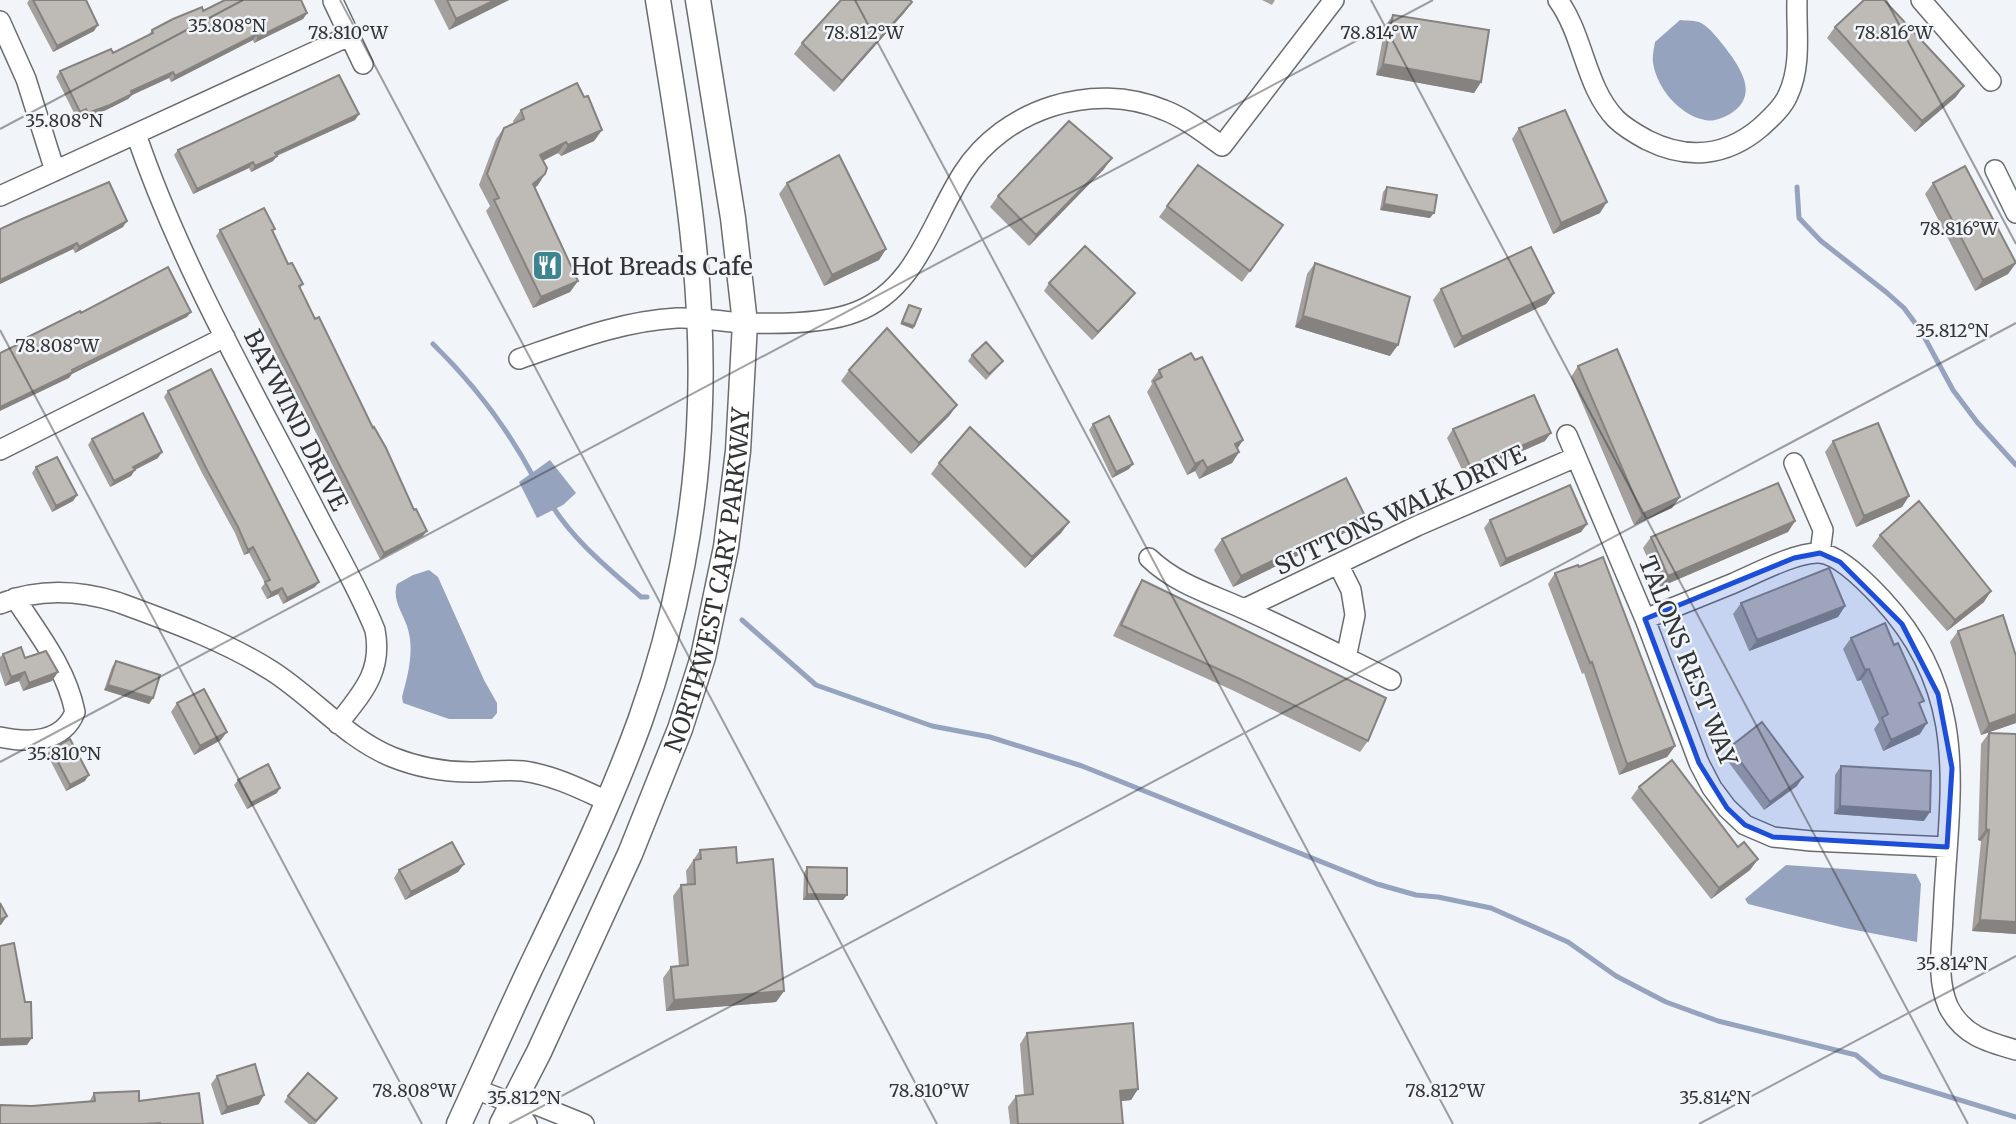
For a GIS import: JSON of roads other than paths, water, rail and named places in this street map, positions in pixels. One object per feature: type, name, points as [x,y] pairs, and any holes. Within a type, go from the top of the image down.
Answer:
[{"type":"main road","name":"NORTHWEST CARY PARKWAY","points":[[458,1124],[607,802],[640,719],[659,659],[687,532],[700,405],[700,319],[695,251],[658,0]]},
{"type":"main road","name":"NORTHWEST CARY PARKWAY","points":[[507,1113],[539,1052],[630,854],[680,729],[703,657],[726,547],[738,451],[745,323],[733,218],[698,0]]},
{"type":"street","points":[[519,359],[621,324],[678,317],[745,323],[837,318],[857,312],[877,301],[909,272],[963,173],[989,143],[1015,124],[1055,104],[1100,98],[1141,102],[1177,116],[1222,146],[1334,0]]},
{"type":"street","points":[[1558,0],[1574,29],[1599,94],[1616,119],[1630,131],[1666,149],[1703,153],[1734,145],[1752,135],[1788,97],[1798,59],[1797,0]]},
{"type":"street","points":[[1921,0],[1991,80]]},
{"type":"street","points":[[332,1],[363,64]]},
{"type":"street","points":[[0,22],[26,79],[55,171]]},
{"type":"street","points":[[0,196],[349,36]]},
{"type":"street","name":"BAYWIND DRIVE","points":[[136,134],[161,205],[225,337],[375,630],[378,644],[376,666],[368,685],[338,724]]},
{"type":"street","points":[[1995,170],[2016,213]]},
{"type":"street","points":[[0,450],[225,337]]},
{"type":"street","name":"TALONS REST WAY","points":[[1567,435],[1645,619],[1699,763],[1712,788],[1727,807],[1745,824],[1773,837],[1947,847]]},
{"type":"street","name":"SUTTONS WALK DRIVE","points":[[1244,609],[1417,526],[1576,457]]},
{"type":"street","points":[[1794,463],[1822,530],[1820,553]]},
{"type":"street","points":[[1645,619],[1772,566],[1820,553],[1857,574],[1887,604],[1913,639],[1931,676],[1944,713],[1949,740],[1952,791],[1940,968],[1944,997],[1956,1019],[1973,1036],[2016,1050]]},
{"type":"street","points":[[1149,558],[1184,584],[1244,609],[1391,680]]},
{"type":"street","points":[[1338,564],[1352,590],[1355,615],[1346,658]]},
{"type":"street","points":[[0,737],[23,741],[42,740],[66,729],[75,712],[57,662],[7,601],[47,593],[79,594],[97,596],[136,609],[245,655],[295,687],[366,744],[393,757],[420,766],[452,771],[503,770],[539,774],[607,802]]},
{"type":"street","points":[[475,1089],[527,1124]]},
{"type":"street","points":[[507,1113],[537,1105],[584,1124]]},
{"type":"water","points":[[1680,20],[1696,21],[1705,25],[1740,69],[1746,93],[1738,107],[1730,114],[1712,120],[1695,117],[1678,106],[1659,82],[1653,63],[1655,42]]},
{"type":"water","points":[[550,460],[576,493],[563,505],[537,518],[519,482]]},
{"type":"water","points":[[429,570],[438,577],[497,703],[497,713],[492,719],[449,719],[403,703],[410,662],[410,644],[407,626],[397,600],[397,584]]},
{"type":"water","points":[[1786,865],[1916,874],[1921,884],[1917,942],[1845,928],[1748,904],[1745,899]]},
{"type":"waterway","points":[[1797,187],[1799,218],[1821,241],[1904,308],[1921,331],[1953,390],[1977,422],[2016,465]]},
{"type":"waterway","points":[[433,344],[489,407],[534,478]]},
{"type":"waterway","points":[[551,504],[592,554],[641,597],[647,597]]},
{"type":"waterway","points":[[742,620],[816,685],[932,726],[990,737],[1082,766],[1377,884],[1416,895],[1491,908],[1568,942],[1616,976],[1666,1002],[1718,1021],[1856,1055],[1881,1076],[2016,1117]]},
{"type":"place","name":"Hot Breads Cafe","points":[[548,266]]}]
